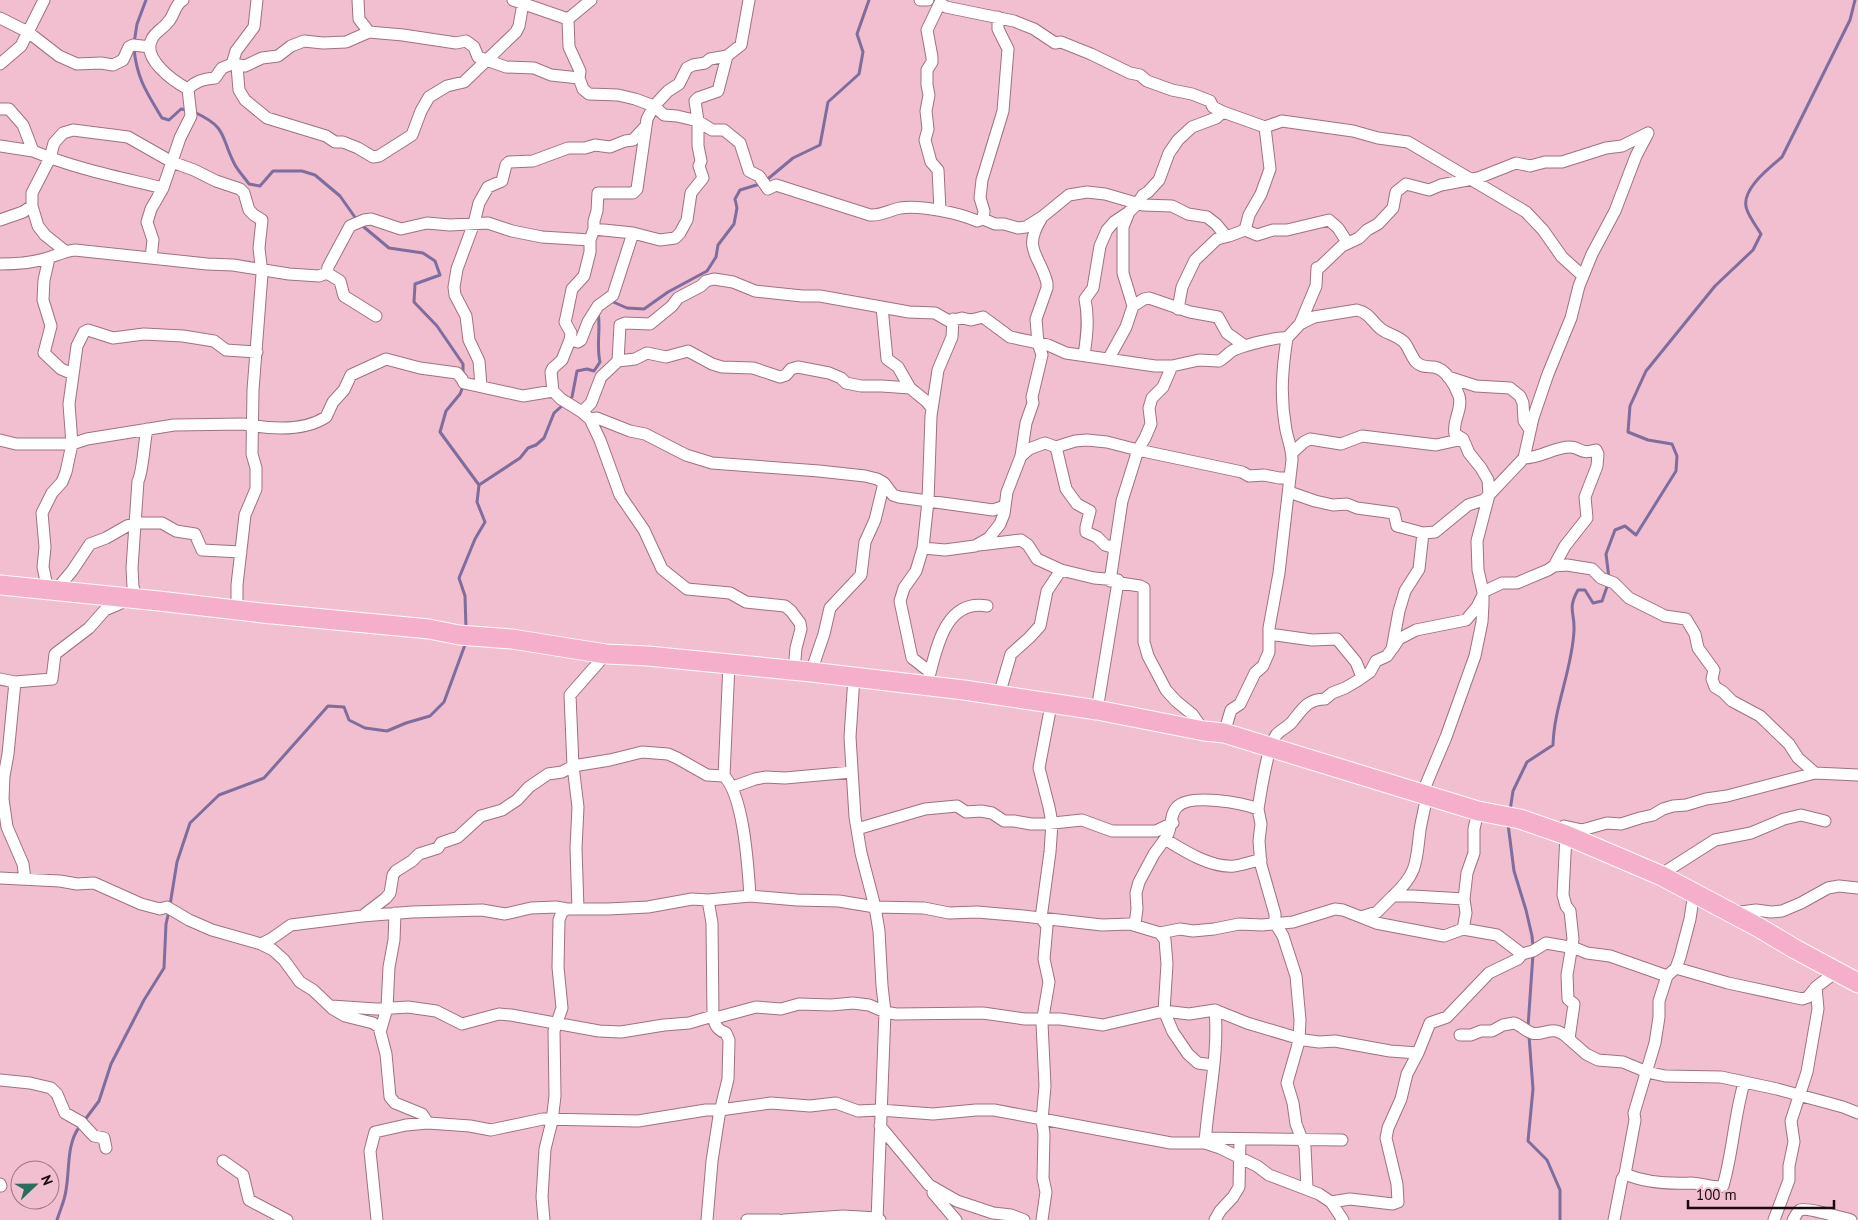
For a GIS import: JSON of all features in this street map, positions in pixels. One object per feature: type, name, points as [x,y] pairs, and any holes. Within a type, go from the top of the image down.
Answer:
[{"type":"highway","points":[[0,586],[429,629],[606,654],[854,677],[928,679],[1051,705],[1097,710],[1204,731],[1224,733],[1424,795],[1520,819],[1558,833],[1662,876],[1858,983]]},
{"type":"street","points":[[0,64],[21,46],[44,0]]},
{"type":"street","points":[[183,0],[178,4],[168,23],[153,38],[150,47],[155,62],[171,78],[188,89]]},
{"type":"street","points":[[257,0],[254,27],[236,51],[234,65],[239,90],[245,100],[267,118],[286,122],[326,136],[335,142],[343,142],[373,157],[379,156],[412,135],[429,97],[446,86],[464,82],[516,32],[519,26],[518,2],[568,19]]},
{"type":"street","points":[[358,0],[359,19],[369,32]]},
{"type":"street","points":[[568,19],[591,0]]},
{"type":"street","points":[[749,0],[741,45],[727,56],[687,68],[679,84],[668,91],[654,106],[647,119],[637,189],[633,193],[598,193],[594,229],[590,240],[590,252],[584,276],[572,289],[565,322],[571,333],[570,340],[562,360],[551,372],[552,391],[586,416],[630,431],[645,434],[686,455],[712,463],[846,474],[877,479],[884,483],[895,496],[980,509],[993,510],[1006,506]]},
{"type":"street","points":[[920,0],[928,0]]},
{"type":"street","points":[[940,210],[938,170],[931,162],[925,140],[928,129],[926,110],[929,95],[927,70],[932,62],[927,34],[936,1],[946,7],[998,17],[1034,29],[1055,43],[1061,42],[1091,54],[1147,81],[1172,90],[1184,91],[1210,101],[1213,107],[1223,112],[1265,127],[1282,121],[1353,131],[1378,138],[1408,142],[1526,212],[1543,230],[1562,257],[1583,276]]},
{"type":"street","points":[[983,219],[984,211],[980,198],[982,180],[1003,110],[1008,49],[998,29],[998,17]]},
{"type":"street","points":[[0,18],[28,32],[59,56],[77,64],[101,63],[113,65],[123,60],[129,47],[133,45],[150,47]]},
{"type":"street","points":[[568,19],[569,48],[571,55],[578,64],[581,85],[589,94],[618,95],[635,99],[654,106],[664,115],[677,116],[698,122],[712,130],[724,130],[741,146],[749,171],[759,176],[768,188],[776,185],[874,215],[903,208],[940,210],[967,217],[977,222],[983,219],[995,224],[1021,228],[1042,217],[1066,197],[1080,192],[1105,194],[1138,204],[1172,206],[1188,214],[1207,217],[1226,236]]},
{"type":"street","points":[[188,89],[195,82],[204,78],[215,78],[222,68],[234,65],[245,66],[262,58],[278,56],[291,46],[304,41],[323,43],[346,42],[369,32],[456,43],[466,41],[474,47],[478,57],[487,61],[506,67],[534,68],[551,74],[579,78]]},
{"type":"street","points":[[594,229],[633,233],[666,240],[675,238],[687,220],[691,193],[703,178],[699,166],[698,122],[694,101],[719,89],[727,56]]},
{"type":"street","points":[[151,258],[153,240],[147,222],[151,209],[163,188],[180,138],[191,116],[188,89]]},
{"type":"street","points":[[0,109],[9,108],[20,121],[33,151]]},
{"type":"street","points":[[1084,355],[1088,313],[1085,299],[1091,292],[1094,284],[1100,246],[1110,226],[1138,204],[1143,194],[1148,192],[1159,180],[1169,153],[1178,140],[1192,127],[1216,118],[1223,112]]},
{"type":"street","points":[[481,386],[479,361],[469,340],[466,316],[454,291],[457,269],[474,223],[479,203],[486,189],[502,181],[508,162],[532,161],[568,148],[585,148],[595,145],[610,147],[633,140],[646,126]]},
{"type":"street","points":[[1245,230],[1249,215],[1261,194],[1270,169],[1265,127]]},
{"type":"street","points":[[65,251],[41,230],[36,221],[32,206],[33,188],[50,158],[54,143],[60,135],[73,130],[128,138],[172,162],[240,189],[244,193],[249,210],[254,215],[260,217],[263,222],[259,248],[260,270],[262,274],[253,390],[252,454],[256,468],[256,489],[245,515],[237,585],[237,610]]},
{"type":"street","points":[[1224,733],[1231,710],[1240,704],[1255,673],[1263,666],[1269,652],[1292,453],[1281,394],[1284,354],[1287,338],[1300,324],[1316,286],[1317,268],[1347,242],[1359,238],[1367,230],[1378,224],[1393,208],[1396,192],[1406,184],[1428,190],[1441,184],[1471,180],[1516,163],[1530,166],[1572,160],[1606,148],[1626,144],[1634,138],[1648,133],[1636,156],[1615,211],[1592,254],[1583,276],[1571,318],[1548,374],[1530,430],[1524,458],[1484,500],[1468,505],[1435,532],[1423,533],[1397,526],[1394,513],[1356,508],[1347,504],[1333,505],[1289,492]]},
{"type":"street","points":[[0,146],[33,151],[109,176],[163,188]]},
{"type":"street","points":[[0,220],[23,212],[32,206]]},
{"type":"street","points":[[1109,358],[1126,327],[1133,306],[1123,273],[1123,227],[1129,212]]},
{"type":"street","points":[[975,546],[989,538],[1000,524],[1006,506],[1007,492],[1021,456],[1026,423],[1033,403],[1032,397],[1042,356],[1038,343],[1036,319],[1047,288],[1033,250],[1032,241],[1042,217]]},
{"type":"street","points":[[327,273],[328,267],[346,231],[350,226],[364,220],[376,220],[400,228],[427,223],[450,225],[488,222],[512,231],[542,237],[590,240]]},
{"type":"street","points":[[1178,309],[1182,287],[1195,260],[1211,242],[1226,236],[1245,230],[1257,235],[1273,230],[1287,230],[1329,220],[1338,228],[1347,242]]},
{"type":"street","points":[[570,340],[578,342],[581,340],[588,322],[598,306],[613,294],[633,233]]},
{"type":"street","points":[[0,264],[22,263],[49,258],[65,251],[81,250],[319,276],[327,273]]},
{"type":"street","points":[[49,258],[44,280],[43,300],[51,326],[44,353],[61,369],[73,374]]},
{"type":"street","points":[[327,273],[340,281],[344,296],[376,316]]},
{"type":"street","points":[[618,361],[620,325],[625,323],[650,324],[672,306],[678,298],[710,279],[733,282],[756,291],[820,296],[910,312],[935,313],[947,321],[962,318],[971,320],[983,317],[1010,337],[1066,352],[1155,366],[1172,366],[1199,360],[1219,361],[1230,352],[1245,346],[1268,341],[1280,336],[1287,338]]},
{"type":"street","points":[[1133,306],[1149,298],[1178,309],[1218,317],[1227,333],[1245,346]]},
{"type":"street","points":[[882,307],[887,359],[898,367],[910,388],[932,408]]},
{"type":"street","points":[[1300,324],[1317,316],[1323,317],[1351,310],[1361,311],[1373,319],[1380,328],[1396,335],[1408,346],[1416,362],[1420,365],[1437,367],[1448,377],[1458,395],[1460,406],[1454,431],[1456,436],[1463,439],[1469,453],[1488,480],[1489,494],[1477,541],[1478,570],[1483,594],[1482,622],[1472,666],[1424,795],[1419,849],[1412,875],[1405,885],[1377,912],[1362,917]]},
{"type":"street","points":[[928,679],[912,658],[900,605],[904,588],[916,571],[924,548],[932,408],[938,370],[952,337],[954,320]]},
{"type":"street","points":[[241,552],[202,550],[196,534],[176,531],[162,523],[136,523],[90,544],[72,571],[53,591],[43,567],[42,513],[52,493],[65,478],[72,444],[69,417],[73,374],[77,346],[86,330],[113,338],[144,334],[183,336],[214,341],[226,350],[257,352]]},
{"type":"street","points":[[586,416],[601,377],[618,361],[635,359],[647,352],[666,357],[688,351],[712,364],[722,367],[758,369],[780,377],[786,375],[791,369],[798,367],[829,373],[841,378],[846,383],[861,386],[910,388]]},
{"type":"street","points":[[0,440],[16,444],[72,444],[87,439],[174,425],[243,424],[253,427],[304,428],[324,419],[351,375],[386,359],[420,368],[457,373],[464,383],[523,396],[552,391]]},
{"type":"street","points":[[1097,710],[1117,588],[1115,582],[1115,548],[1122,501],[1138,450],[1151,424],[1150,408],[1152,398],[1163,387],[1172,366]]},
{"type":"street","points":[[1448,377],[1476,386],[1510,388],[1520,396],[1523,403],[1524,420],[1530,430]]},
{"type":"street","points":[[586,416],[600,440],[620,495],[644,530],[662,569],[686,588],[730,594],[746,602],[788,607],[798,619],[801,629],[796,648],[802,671]]},
{"type":"street","points":[[0,679],[15,682],[52,679],[55,654],[89,628],[105,610],[131,598],[138,481],[141,477],[143,446],[147,429]]},
{"type":"street","points":[[1292,453],[1304,442],[1310,440],[1341,444],[1362,436],[1436,445],[1463,439]]},
{"type":"street","points":[[1021,456],[1029,449],[1042,443],[1048,443],[1056,447],[1075,441],[1087,440],[1107,442],[1242,472],[1249,476],[1264,475],[1290,478]]},
{"type":"street","points":[[1056,447],[1066,489],[1077,504],[1090,511],[1086,532],[1097,537],[1104,545],[1115,548]]},
{"type":"street","points":[[1307,1188],[1306,1155],[1303,1140],[1296,1124],[1288,1083],[1296,1058],[1299,1038],[1300,1020],[1296,976],[1270,902],[1259,841],[1261,824],[1258,809],[1271,748],[1278,734],[1291,723],[1305,706],[1317,698],[1327,698],[1332,693],[1353,684],[1370,672],[1376,660],[1387,656],[1399,639],[1416,630],[1466,620],[1477,607],[1483,594],[1502,583],[1516,583],[1542,574],[1554,566],[1565,546],[1587,518],[1584,497],[1597,466],[1598,454],[1596,450],[1584,453],[1573,447],[1555,450],[1534,458],[1524,458]]},
{"type":"street","points":[[802,671],[824,634],[830,608],[861,575],[866,542],[875,520],[884,483]]},
{"type":"street","points":[[980,509],[1000,524]]},
{"type":"street","points":[[1392,649],[1405,591],[1419,568],[1423,533]]},
{"type":"street","points":[[924,548],[945,550],[1020,540],[1028,545],[1037,559],[1061,570],[1144,588],[1144,642],[1148,656],[1166,690],[1192,714],[1204,731]]},
{"type":"street","points":[[1554,566],[1567,565],[1592,569],[1602,578],[1614,584],[1629,598],[1665,616],[1686,619],[1695,634],[1698,648],[1714,670],[1712,679],[1715,687],[1732,701],[1760,716],[1789,744],[1798,758],[1814,773]]},
{"type":"street","points":[[999,695],[1011,654],[1040,626],[1047,591],[1061,570]]},
{"type":"street","points":[[928,679],[943,631],[951,617],[971,605],[987,606]]},
{"type":"street","points":[[1270,636],[1276,635],[1312,640],[1337,638],[1356,662],[1362,677]]},
{"type":"street","points":[[573,909],[578,808],[573,766],[570,695],[606,654]]},
{"type":"street","points":[[729,664],[724,776],[733,787],[746,848],[750,896]]},
{"type":"street","points":[[784,1220],[843,1216],[878,1219],[880,1110],[885,1012],[881,968],[882,948],[875,908],[860,853],[856,829],[850,737],[854,677]]},
{"type":"street","points":[[15,682],[3,799],[7,827],[23,864],[25,879]]},
{"type":"street","points":[[1042,1220],[1046,1192],[1043,1178],[1044,1134],[1042,1120],[1045,1086],[1043,1018],[1049,982],[1044,960],[1047,926],[1041,918],[1052,823],[1039,768],[1051,705]]},
{"type":"street","points":[[362,916],[375,908],[390,893],[394,873],[419,854],[438,848],[442,843],[458,837],[481,816],[502,810],[545,776],[562,772],[573,766],[646,752],[671,756],[707,776],[724,776]]},
{"type":"street","points":[[733,787],[754,779],[766,777],[785,778],[852,772]]},
{"type":"street","points":[[1569,1039],[1574,1004],[1569,1001],[1568,997],[1567,975],[1573,939],[1570,914],[1563,895],[1558,833],[1561,825],[1582,830],[1607,823],[1621,824],[1653,815],[1666,808],[1734,794],[1814,773],[1858,776]]},
{"type":"street","points":[[1135,924],[1137,909],[1136,893],[1139,882],[1154,854],[1170,832],[1172,817],[1177,807],[1185,802],[1204,800],[1238,802],[1258,809]]},
{"type":"street","points":[[856,829],[925,809],[957,806],[966,812],[981,811],[992,813],[1004,821],[1031,824],[1082,820],[1112,832],[1156,831],[1172,823]]},
{"type":"street","points":[[1463,929],[1466,913],[1464,899],[1467,873],[1474,853],[1474,828],[1488,812]]},
{"type":"street","points":[[1662,876],[1668,870],[1715,840],[1751,833],[1784,819],[1801,815],[1825,821]]},
{"type":"street","points":[[1165,839],[1203,860],[1216,864],[1231,866],[1261,860]]},
{"type":"street","points":[[0,878],[60,880],[77,884],[97,883],[141,904],[160,909],[167,907],[189,920],[212,930],[261,944],[278,954],[300,982],[331,1006],[346,1016],[376,1024],[380,1029],[386,1054],[390,1097],[395,1103],[422,1114],[428,1123]]},
{"type":"street","points":[[1732,913],[1756,910],[1782,911],[1802,903],[1828,888],[1839,886],[1858,888]]},
{"type":"street","points":[[1614,1220],[1621,1181],[1625,1174],[1635,1120],[1634,1114],[1655,1043],[1659,1001],[1687,932],[1694,892]]},
{"type":"street","points":[[261,944],[291,925],[362,916],[482,910],[505,914],[531,908],[556,907],[573,909],[648,907],[685,900],[750,896],[839,901],[875,908],[924,908],[949,913],[976,912],[1102,925],[1135,924],[1160,933],[1180,929],[1193,931],[1239,924],[1262,925],[1304,920],[1335,909],[1376,923],[1444,936],[1463,929],[1497,935],[1522,954]]},
{"type":"street","points":[[1393,896],[1464,899]]},
{"type":"street","points":[[707,1220],[712,1161],[720,1110],[727,1084],[729,1040],[726,1032],[720,1031],[715,1026],[713,1016],[712,923],[708,900]]},
{"type":"street","points":[[544,1220],[542,1197],[545,1149],[552,1120],[555,1096],[553,1043],[562,1008],[558,967],[559,920],[562,912],[573,909]]},
{"type":"street","points":[[380,1029],[387,1008],[395,913]]},
{"type":"street","points":[[1160,933],[1165,940],[1167,964],[1164,1011],[1172,1032],[1188,1054],[1198,1063],[1213,1065]]},
{"type":"street","points":[[1331,1202],[1350,1200],[1394,1204],[1398,1202],[1397,1184],[1386,1138],[1388,1128],[1401,1099],[1407,1074],[1430,1023],[1447,1017],[1489,974],[1518,959],[1522,954],[1533,951],[1546,943],[1587,953],[1599,953],[1672,972],[1802,999],[1808,997],[1816,986],[1836,972]]},
{"type":"street","points":[[1774,1220],[1788,1180],[1794,1142],[1791,1120],[1807,1072],[1818,1009],[1816,986]]},
{"type":"street","points":[[331,1006],[408,1007],[436,1011],[462,1024],[499,1014],[557,1022],[599,1031],[621,1032],[659,1025],[699,1021],[713,1016],[719,1017],[756,1007],[782,1009],[799,1004],[831,1005],[853,1003],[869,1005],[885,1012],[907,1014],[983,1013],[1025,1019],[1043,1018],[1103,1025],[1164,1011],[1184,1014],[1215,1010],[1247,1023],[1312,1041],[1335,1041],[1390,1051],[1418,1053]]},
{"type":"street","points":[[1205,1140],[1217,1025],[1215,1010]]},
{"type":"street","points":[[1460,1035],[1492,1031],[1503,1025],[1514,1023],[1533,1034],[1554,1031],[1565,1034],[1586,1054],[1598,1060],[1623,1062],[1647,1072],[1665,1076],[1682,1078],[1711,1076],[1770,1088],[1843,1107],[1858,1113]]},
{"type":"street","points":[[0,1080],[41,1085],[54,1090],[65,1113],[85,1125],[94,1136],[104,1138],[106,1148]]},
{"type":"street","points":[[1625,1174],[1634,1179],[1654,1182],[1679,1185],[1692,1183],[1723,1186],[1728,1171],[1733,1129],[1744,1083]]},
{"type":"street","points":[[377,1220],[370,1150],[375,1132],[406,1125],[428,1123],[470,1126],[491,1130],[543,1119],[638,1122],[706,1110],[771,1103],[810,1106],[836,1103],[858,1111],[880,1110],[933,1114],[994,1110],[1172,1143],[1240,1139],[1342,1140]]},
{"type":"street","points":[[880,1126],[928,1185],[936,1198],[949,1209],[956,1220]]},
{"type":"street","points":[[1215,1220],[1239,1187],[1240,1139]]},
{"type":"street","points":[[1205,1140],[1256,1166],[1269,1175],[1307,1188],[1331,1202],[1343,1220]]},
{"type":"street","points":[[223,1161],[243,1175],[249,1200],[287,1220]]},
{"type":"street","points":[[928,1185],[957,1201],[993,1213],[1011,1215],[1024,1220]]},
{"type":"street","points":[[1793,1220],[1798,1211],[1804,1209],[1851,1220]]},
{"type":"street","points":[[748,1220],[780,1220]]},
{"type":"waterway","points":[[134,43],[137,24],[146,0]]},
{"type":"waterway","points":[[611,301],[627,308],[644,309],[668,292],[707,271],[716,257],[718,245],[734,224],[737,208],[735,199],[740,190],[763,183],[793,158],[820,145],[828,102],[859,74],[863,52],[857,34],[869,0]]},
{"type":"waterway","points":[[1609,578],[1606,554],[1615,530],[1625,526],[1636,535],[1676,471],[1677,456],[1672,444],[1648,440],[1628,432],[1630,406],[1646,371],[1715,286],[1753,250],[1761,234],[1747,210],[1747,195],[1757,180],[1782,157],[1850,20],[1855,0]]},
{"type":"waterway","points":[[134,49],[140,77],[162,118],[169,120],[181,109],[188,110]]},
{"type":"waterway","points":[[194,112],[218,128],[235,165],[249,184],[260,186],[273,171],[302,171],[315,175],[340,196],[359,223],[389,248],[423,253],[435,261],[440,275],[415,284],[414,302],[437,326],[463,364],[463,375]]},
{"type":"waterway","points":[[479,485],[520,458],[528,448],[536,445],[544,438],[554,413],[572,397],[577,371],[587,369],[594,371],[600,362],[598,312]]},
{"type":"waterway","points":[[464,384],[460,394],[446,411],[440,432],[479,485],[477,502],[485,522],[475,539],[459,578],[465,596],[466,628]]},
{"type":"waterway","points":[[1510,811],[1513,791],[1527,762],[1553,745],[1556,717],[1573,646],[1574,624],[1572,606],[1578,590],[1585,590],[1593,603],[1602,601],[1608,584]]},
{"type":"waterway","points":[[170,905],[177,862],[190,823],[219,795],[264,778],[328,706],[344,707],[349,720],[365,728],[387,731],[430,716],[444,702],[466,642]]},
{"type":"waterway","points":[[1508,824],[1514,871],[1526,910],[1533,947]]},
{"type":"waterway","points":[[84,1121],[99,1101],[111,1064],[144,1000],[164,968],[166,924],[169,911]]},
{"type":"waterway","points":[[1528,1027],[1533,954]]},
{"type":"waterway","points":[[1529,1036],[1533,1089],[1528,1141],[1547,1160],[1560,1190],[1560,1220]]},
{"type":"waterway","points":[[57,1220],[64,1201],[70,1149],[80,1126]]}]
